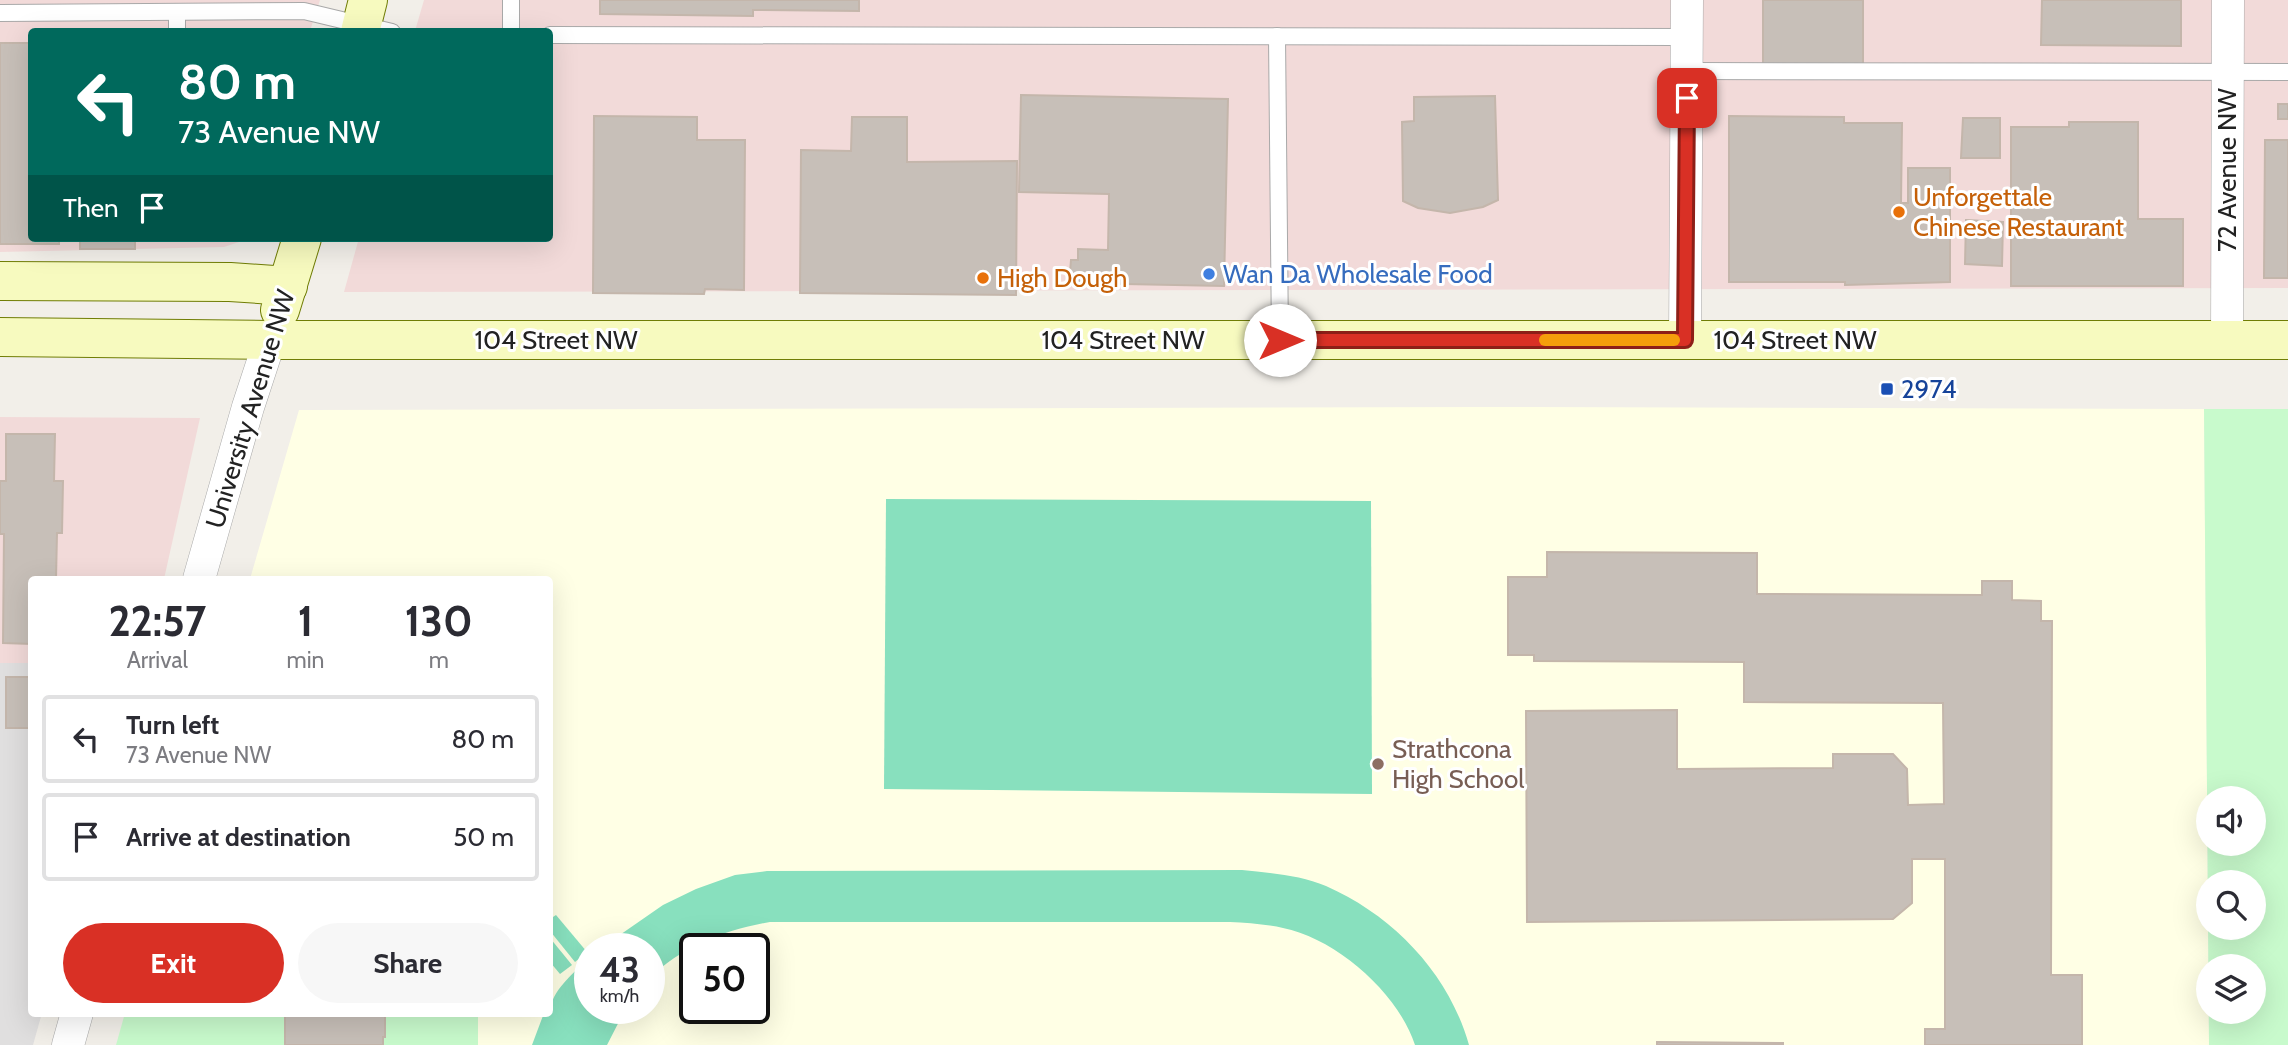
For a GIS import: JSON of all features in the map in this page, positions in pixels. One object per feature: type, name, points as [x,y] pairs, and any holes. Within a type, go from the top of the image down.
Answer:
[{"type":"main road","name":"University Avenue NW","points":[[270,340],[301,242]]},
{"type":"main road","points":[[0,281],[230,282],[288,286]]},
{"type":"main road","name":"104 Street NW","points":[[0,337],[270,340],[2288,340]]},
{"type":"street","points":[[1685,340],[1687,0]]},
{"type":"street","name":"72 Avenue NW","points":[[2227,340],[2228,0]]},
{"type":"street","name":"University Avenue NW","points":[[200,576],[270,340]]},
{"type":"street","points":[[68,1045],[76,1017]]},
{"type":"lane","points":[[511,0],[511,28]]},
{"type":"lane","points":[[0,13],[304,11],[370,22]]},
{"type":"lane","points":[[177,12],[177,28]]},
{"type":"lane","points":[[553,35],[1687,37]]},
{"type":"lane","points":[[1277,36],[1280,340]]},
{"type":"lane","points":[[1687,71],[2288,72]]},
{"type":"shaded area","points":[[0,0],[320,0],[311,28],[28,28],[28,242],[239,242],[224,247],[0,252]]},
{"type":"shaded area","points":[[424,0],[2288,0],[2288,288],[344,292],[358,242],[553,242],[553,28],[416,28]]},
{"type":"shaded area","name":"Strathcona High School","points":[[1489,407],[2204,409],[2207,786],[2196,786],[2196,856],[2208,856],[2208,870],[2196,870],[2196,940],[2208,940],[2208,954],[2196,954],[2196,1024],[2209,1024],[2209,1045],[478,1045],[478,1017],[553,1017],[553,576],[251,576],[299,410]]},
{"type":"shaded area","points":[[0,417],[200,418],[165,576],[28,576],[28,663],[0,663]]},
{"type":"shaded area","points":[[0,663],[28,663],[28,1017],[41,1017],[33,1045],[0,1045]]},
{"type":"green space","points":[[2204,409],[2288,409],[2288,1045],[2209,1045],[2209,1024],[2266,1024],[2266,954],[2208,954],[2208,940],[2266,940],[2266,870],[2208,870],[2208,856],[2266,856],[2266,786],[2207,786]]},
{"type":"green space","points":[[886,499],[1371,501],[1372,794],[884,789]]},
{"type":"green space","points":[[1242,870],[1306,879],[1351,899],[1396,931],[1416,950],[1448,994],[1469,1045],[1415,1045],[1395,1006],[1363,971],[1344,956],[1303,934],[1263,925],[1230,922],[770,922],[727,933],[679,933],[679,955],[665,965],[665,933],[623,933],[663,905],[696,889],[735,875],[767,871]]},
{"type":"green space","points":[[556,915],[574,936],[574,961],[553,935],[553,917]]},
{"type":"green space","points":[[553,942],[572,965],[560,974],[553,966]]},
{"type":"green space","points":[[574,973],[574,1024],[618,1024],[607,1045],[532,1045],[542,1017],[553,1017],[553,1000]]},
{"type":"green space","points":[[124,1017],[478,1017],[478,1045],[116,1045]]},
{"type":"building","points":[[600,0],[859,0],[859,11],[753,10],[753,16],[600,14]]},
{"type":"building","points":[[1763,0],[1863,0],[1863,65],[1763,65]]},
{"type":"building","points":[[2042,0],[2181,0],[2181,46],[2041,45]]},
{"type":"building","points":[[0,43],[28,43],[28,242],[59,244],[0,244]]},
{"type":"building","points":[[1021,95],[1228,99],[1224,286],[1075,283],[1075,273],[1070,273],[1071,260],[1078,260],[1078,249],[1108,250],[1109,194],[1019,192]]},
{"type":"building","points":[[1495,96],[1498,200],[1483,207],[1450,213],[1418,208],[1403,201],[1402,122],[1414,121],[1414,97]]},
{"type":"building","points":[[2278,104],[2288,104],[2288,119],[2278,119]]},
{"type":"building","points":[[594,116],[697,117],[697,140],[745,140],[744,290],[705,289],[704,294],[593,293]]},
{"type":"building","points":[[1729,116],[1844,117],[1844,123],[1902,123],[1901,203],[1908,203],[1908,168],[1950,168],[1950,282],[1845,285],[1845,282],[1729,282]]},
{"type":"building","points":[[852,117],[907,117],[907,162],[1017,161],[1016,295],[800,293],[801,150],[851,151]]},
{"type":"building","points":[[1963,118],[2000,118],[2000,158],[1961,158]]},
{"type":"building","points":[[2069,122],[2138,122],[2138,219],[2183,219],[2183,286],[2011,286],[2011,127],[2069,127]]},
{"type":"building","points":[[2265,140],[2288,140],[2288,278],[2264,278]]},
{"type":"building","points":[[1966,220],[2003,222],[2002,266],[1965,264]]},
{"type":"building","points":[[80,242],[135,242],[135,249],[80,249]]},
{"type":"building","points":[[6,434],[55,434],[54,481],[63,481],[62,533],[57,533],[56,576],[28,576],[28,644],[3,643],[4,534],[0,534],[0,481],[6,481]]},
{"type":"building","points":[[1547,552],[1757,553],[1757,594],[1982,595],[1982,581],[2012,581],[2012,600],[2041,601],[2041,621],[2052,621],[2051,975],[2082,975],[2082,1045],[1925,1045],[1925,1029],[1945,1029],[1945,859],[1912,859],[1912,903],[1893,919],[1527,922],[1526,711],[1677,710],[1677,769],[1833,768],[1833,754],[1893,754],[1907,769],[1908,805],[1944,804],[1943,703],[1744,702],[1744,662],[1534,661],[1534,655],[1508,655],[1508,577],[1547,577]]},
{"type":"building","points":[[6,677],[28,677],[28,728],[6,728]]},
{"type":"building","points":[[285,1017],[385,1017],[383,1045],[285,1045]]},
{"type":"building","points":[[1657,1042],[1783,1043],[1783,1045],[1657,1045]]},
{"type":"slow traffic","points":[[1545,340],[1674,340]]},
{"type":"place","name":"Unforgettale Chinese Restaurant","points":[[1899,212]]},
{"type":"place","name":"Wan Da Wholesale Food","points":[[1209,274]]},
{"type":"place","name":"High Dough","points":[[983,278]]},
{"type":"place","name":"2974","points":[[1887,389]]},
{"type":"place","name":"Strathcona High School","points":[[1378,764]]},
{"type":"route","points":[[1280,340],[1685,340],[1687,98]]}]
